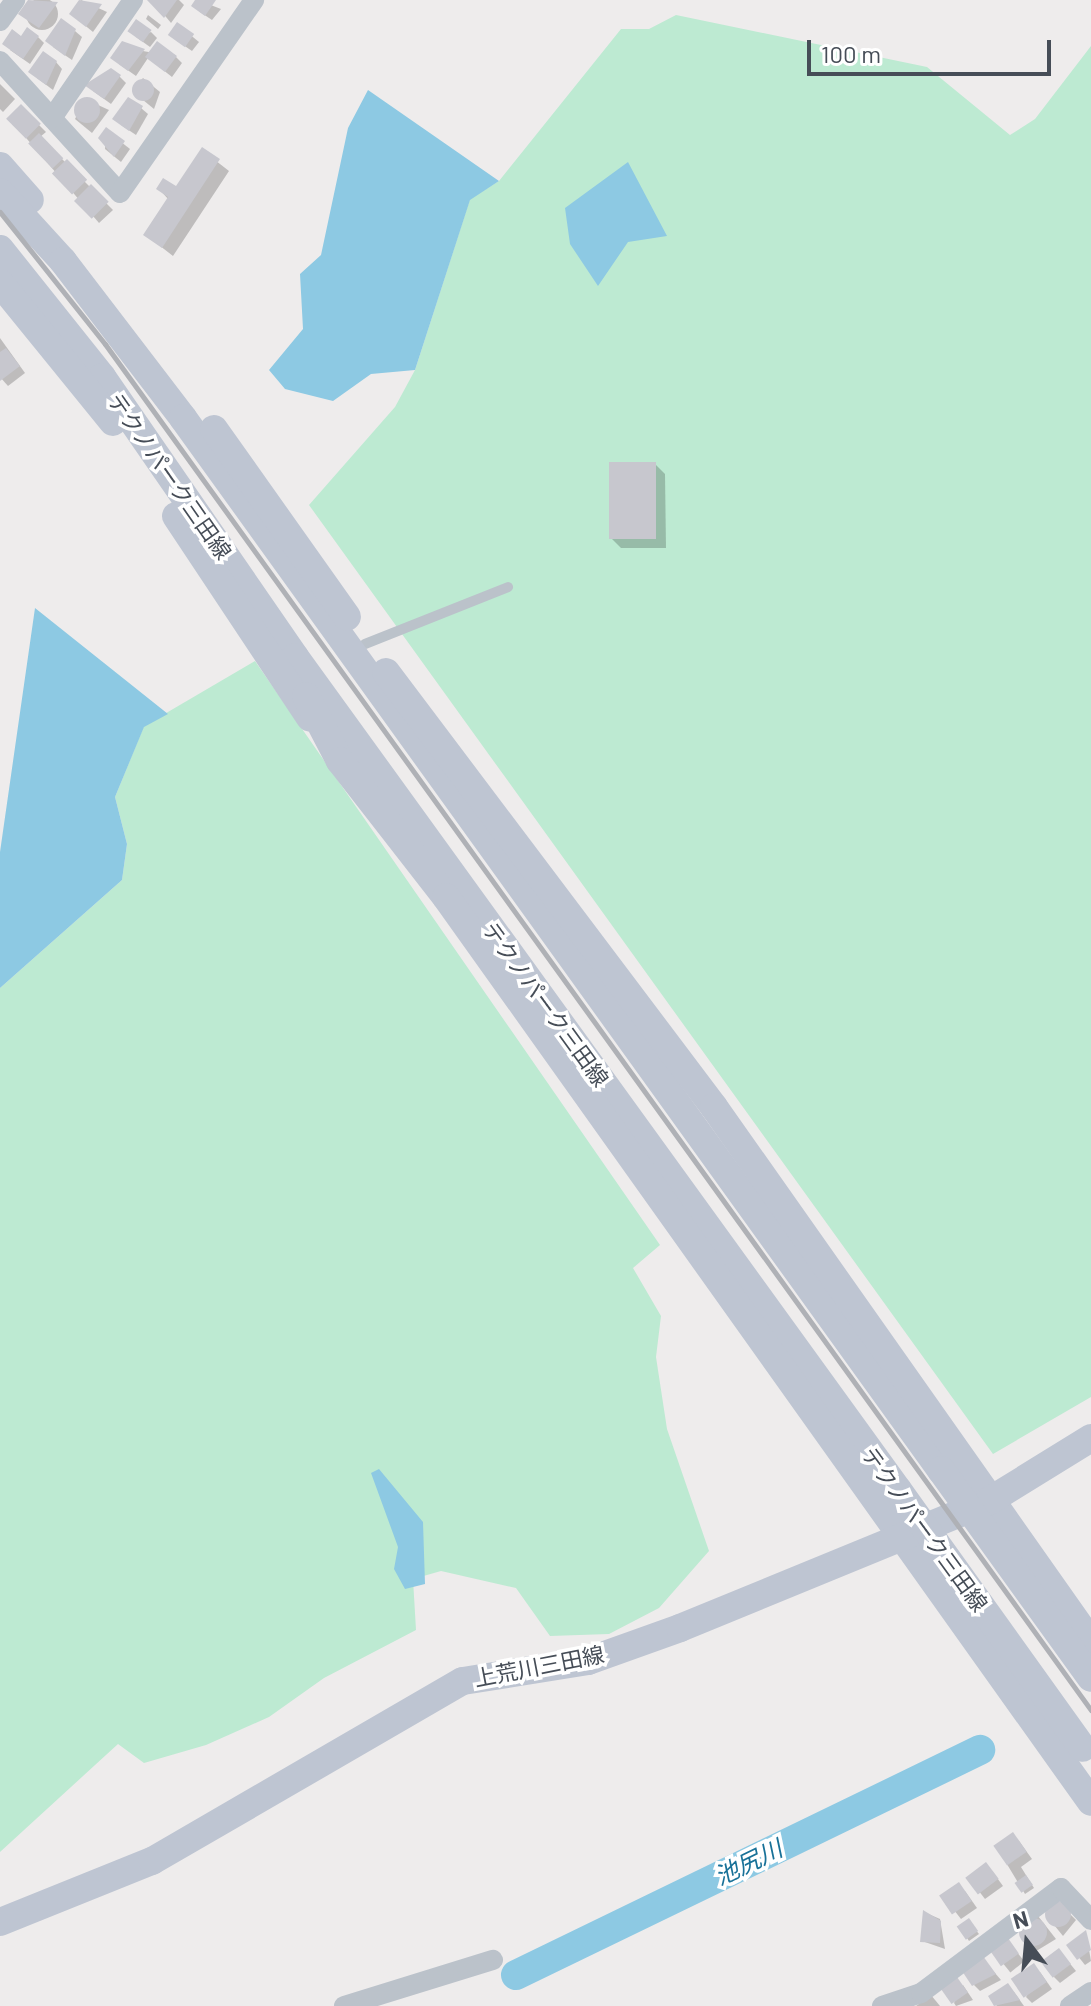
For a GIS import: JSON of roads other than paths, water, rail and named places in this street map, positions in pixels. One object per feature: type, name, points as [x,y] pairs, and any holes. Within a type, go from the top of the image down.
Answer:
[{"type":"main road","points":[[0,166],[180,383],[362,639],[714,1107],[1091,1642]]},
{"type":"main road","name":"テクノパーク三田線","points":[[0,192],[63,261],[211,459],[1091,1678]]},
{"type":"main road","name":"テクノパーク三田線","points":[[0,249],[102,377],[295,657],[1087,1754]]},
{"type":"main road","points":[[0,283],[120,431],[340,761],[446,897],[900,1541],[1091,1802]]},
{"type":"main road","points":[[211,459],[362,639]]},
{"type":"main road","points":[[295,657],[340,761]]},
{"type":"main road","name":"上荒川三田線","points":[[0,1922],[152,1861],[463,1681],[588,1661],[900,1541],[989,1501],[1091,1438]]},
{"type":"street","points":[[0,21],[15,0]]},
{"type":"street","points":[[52,118],[133,0]]},
{"type":"street","points":[[0,61],[120,193],[254,0]]},
{"type":"street","points":[[882,2006],[921,1993],[1061,1888],[1091,1920]]},
{"type":"street","points":[[344,2006],[493,1960]]},
{"type":"street","points":[[1070,2006],[1091,1992]]},
{"type":"lane","points":[[362,639],[508,587]]},
{"type":"water","points":[[368,90],[499,181],[470,200],[415,370],[371,374],[333,401],[285,389],[269,370],[303,329],[300,274],[321,255],[348,128]]},
{"type":"water","points":[[628,162],[667,236],[628,242],[598,286],[570,244],[565,208]]},
{"type":"water","points":[[35,608],[168,714],[144,727],[115,797],[127,844],[122,880],[0,988],[0,852]]},
{"type":"water","points":[[379,1469],[423,1522],[425,1584],[405,1589],[394,1569],[398,1547],[371,1473]]},
{"type":"waterway","name":"池尻川","points":[[516,1975],[980,1750]]},
{"type":"railway","points":[[0,212],[105,344],[1091,1710]]}]
